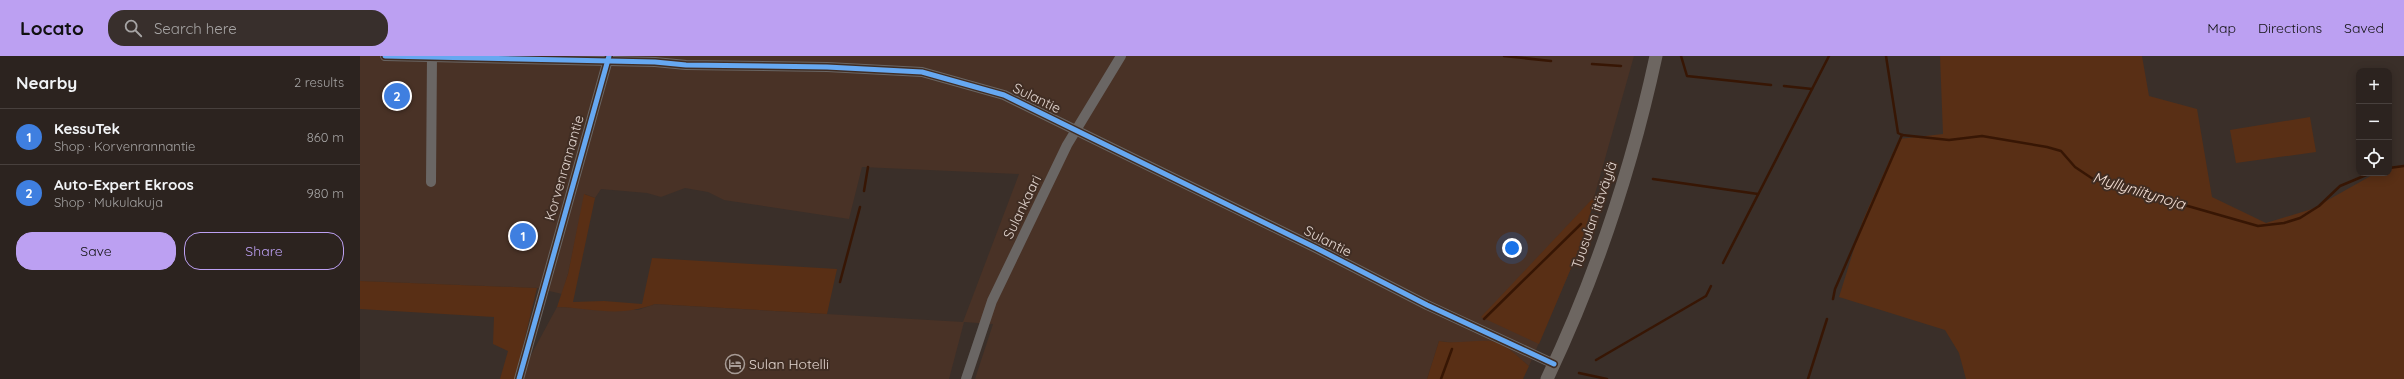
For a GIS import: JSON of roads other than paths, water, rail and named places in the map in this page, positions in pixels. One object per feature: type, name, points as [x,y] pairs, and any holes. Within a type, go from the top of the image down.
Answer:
[{"type":"main road","name":"Tuusulan itäväylä","points":[[1547,379],[1598,258],[1624,182],[1656,56]]},
{"type":"street","name":"Sulantie","points":[[385,56],[608,58],[686,66],[827,67],[922,72],[1004,95],[1316,248],[1427,305],[1554,364]]},
{"type":"street","points":[[431,182],[432,56]]},
{"type":"street","name":"Sulankaari","points":[[966,379],[992,301],[1067,145],[1077,131],[1121,56]]},
{"type":"street","name":"Korvenrannantie","points":[[519,379],[608,58]]},
{"type":"waterway","points":[[1504,56],[1551,61]]},
{"type":"waterway","points":[[1681,56],[1687,76],[1771,85]]},
{"type":"waterway","points":[[1723,263],[1829,56]]},
{"type":"waterway","points":[[1886,56],[1898,133],[1902,135]]},
{"type":"waterway","points":[[1592,64],[1621,66]]},
{"type":"waterway","points":[[1784,86],[1812,89]]},
{"type":"waterway","name":"Myllyniitynoja","points":[[1902,135],[1949,140],[1982,136],[2047,147],[2061,151],[2075,167],[2093,179],[2258,226],[2284,223],[2300,218],[2319,206],[2340,186],[2364,176]]},
{"type":"waterway","points":[[1833,299],[1835,289],[1902,135]]},
{"type":"waterway","name":"Myllyniitynoja","points":[[2392,168],[2404,166]]},
{"type":"waterway","points":[[864,191],[868,167]]},
{"type":"waterway","points":[[1653,179],[1758,194]]},
{"type":"waterway","points":[[840,282],[860,207]]},
{"type":"waterway","points":[[1484,319],[1581,224]]},
{"type":"waterway","points":[[1596,360],[1706,296],[1711,286]]},
{"type":"waterway","points":[[1808,379],[1827,319]]},
{"type":"waterway","points":[[1441,379],[1452,349]]},
{"type":"waterway","points":[[1579,373],[1607,379]]},
{"type":"place","name":"Auto-Expert Ekroos","points":[[397,96]]},
{"type":"place","name":"KessuTek","points":[[523,236]]},
{"type":"place","name":"Sulan Hotelli","points":[[735,364]]}]
